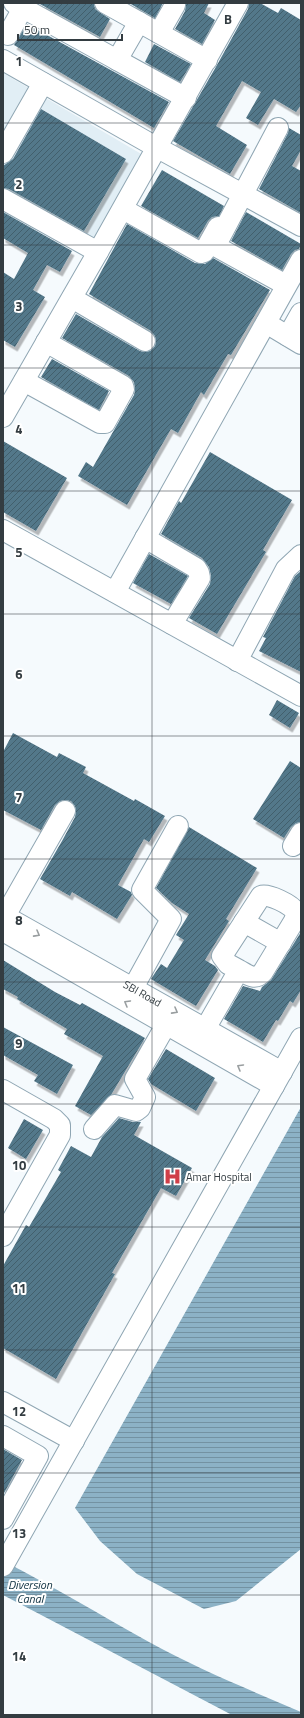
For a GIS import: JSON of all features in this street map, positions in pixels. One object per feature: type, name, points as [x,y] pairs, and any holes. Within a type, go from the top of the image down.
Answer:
[{"type":"street","points":[[105,3],[207,60]]},
{"type":"street","points":[[3,418],[123,208],[156,147],[186,98],[238,3]]},
{"type":"street","points":[[8,35],[19,6],[186,98]]},
{"type":"street","points":[[159,33],[175,6]]},
{"type":"street","points":[[117,60],[139,22]]},
{"type":"street","points":[[3,60],[156,147],[301,226]]},
{"type":"street","points":[[3,153],[43,83]]},
{"type":"street","points":[[123,208],[201,252],[204,252],[278,128]]},
{"type":"street","points":[[115,592],[295,274],[217,247],[217,243],[240,193]]},
{"type":"street","points":[[3,199],[98,252]]},
{"type":"street","points":[[72,298],[144,341]]},
{"type":"street","points":[[266,323],[294,340],[301,313]]},
{"type":"street","points":[[24,380],[100,423],[105,423],[124,389],[123,386],[46,342]]},
{"type":"street","points":[[3,530],[301,696]]},
{"type":"street","points":[[145,538],[196,568],[199,573],[200,578],[172,624]]},
{"type":"street","points":[[237,661],[286,568],[301,555]]},
{"type":"street","points":[[4,920],[65,811]]},
{"type":"street","points":[[133,988],[171,919],[142,890],[178,826]]},
{"type":"street","points":[[265,894],[294,909],[296,914],[294,921],[263,972],[259,976],[253,978],[228,964],[222,956],[244,922],[261,896],[265,894]]},
{"type":"street","name":"SBI Road","points":[[4,920],[205,1028],[278,1079]]},
{"type":"street","name":"SBI Road","points":[[4,920],[166,1025],[278,1079]]},
{"type":"street","points":[[244,922],[281,943]]},
{"type":"street","points":[[205,1028],[239,970]]},
{"type":"street","points":[[94,1129],[115,1105],[136,1110],[140,1108],[144,1097],[135,1079],[166,1025]]},
{"type":"street","points":[[3,1566],[301,1038]]},
{"type":"street","points":[[3,1090],[54,1119],[60,1126],[60,1135],[3,1236]]},
{"type":"street","points":[[3,1402],[74,1441]]},
{"type":"street","points":[[3,1436],[38,1456],[10,1488],[3,1519]]},
{"type":"shaded area","points":[[3,73],[143,155],[89,247],[3,199]]},
{"type":"water","points":[[301,1107],[301,1549],[236,1601],[204,1609],[137,1574],[100,1541],[75,1508]]},
{"type":"water","name":"Diversion Canal","points":[[3,1561],[40,1580],[168,1652],[224,1679],[301,1712],[301,1715],[232,1715],[3,1595]]},
{"type":"building","points":[[38,3],[94,3],[95,9],[110,19],[100,37]]},
{"type":"building","points":[[129,3],[163,3],[155,18]]},
{"type":"building","points":[[186,3],[209,3],[204,13],[215,20],[202,44],[175,29],[185,11]]},
{"type":"building","points":[[249,3],[260,3],[278,13],[281,8],[301,20],[301,105],[296,112],[274,99],[258,125],[246,118],[261,92],[242,81],[216,126],[247,145],[230,174],[173,141],[248,9]]},
{"type":"building","points":[[27,24],[169,102],[154,128],[14,45]]},
{"type":"building","points":[[154,44],[191,64],[180,82],[145,62]]},
{"type":"building","points":[[41,109],[126,159],[84,231],[9,189],[3,188],[3,166],[13,159]]},
{"type":"building","points":[[289,128],[301,135],[301,150],[292,166],[301,171],[301,213],[259,189],[288,133]]},
{"type":"building","points":[[162,170],[224,206],[219,216],[212,217],[208,221],[198,238],[141,206]]},
{"type":"building","points":[[3,212],[72,251],[60,272],[47,265],[33,290],[45,297],[15,347],[3,340],[3,272],[14,279],[28,253],[3,238]]},
{"type":"building","points":[[246,212],[301,244],[299,249],[295,250],[291,254],[282,270],[231,241]]},
{"type":"building","points":[[127,224],[195,263],[205,264],[213,258],[270,290],[231,355],[228,354],[204,395],[201,392],[178,433],[171,429],[127,505],[78,476],[86,462],[93,467],[134,395],[134,382],[129,376],[62,338],[76,314],[140,351],[150,351],[155,346],[155,336],[151,331],[89,294]]},
{"type":"building","points":[[52,359],[109,391],[99,410],[41,377]]},
{"type":"building","points":[[3,441],[67,478],[36,531],[3,512]]},
{"type":"building","points":[[210,452],[292,500],[263,550],[266,552],[217,634],[189,618],[210,584],[211,576],[209,567],[202,558],[161,534],[179,501],[181,503]]},
{"type":"building","points":[[149,554],[188,576],[171,604],[133,583]]},
{"type":"building","points":[[301,571],[301,672],[259,651],[266,638],[263,637],[295,576]]},
{"type":"building","points":[[277,700],[299,713],[290,728],[269,715]]},
{"type":"building","points":[[13,733],[57,757],[59,753],[86,767],[83,773],[165,816],[149,842],[144,839],[118,885],[131,892],[132,895],[117,919],[72,892],[70,896],[40,879],[75,817],[76,811],[75,806],[71,801],[60,801],[55,805],[41,830],[3,810],[3,752]]},
{"type":"building","points":[[290,761],[301,768],[301,822],[296,823],[291,827],[284,838],[253,819]]},
{"type":"building","points":[[189,827],[257,868],[226,919],[229,921],[205,960],[215,966],[218,970],[196,1006],[151,979],[161,964],[167,968],[184,940],[176,935],[189,914],[172,903],[156,888]]},
{"type":"building","points":[[301,932],[301,990],[293,1003],[290,1001],[278,1021],[276,1020],[263,1042],[224,1019],[243,986],[260,991],[262,987],[271,980]]},
{"type":"building","points":[[3,960],[55,992],[80,1005],[82,1003],[145,1038],[111,1095],[91,1115],[75,1106],[103,1056],[64,1034],[67,1029],[3,989]]},
{"type":"building","points":[[3,1027],[73,1065],[57,1094],[34,1081],[38,1075],[3,1055]]},
{"type":"building","points":[[166,1049],[215,1078],[196,1111],[151,1084],[148,1079]]},
{"type":"building","points":[[119,1118],[133,1122],[141,1122],[134,1135],[192,1168],[176,1196],[161,1188],[112,1273],[115,1274],[56,1379],[3,1348],[3,1266],[26,1225],[29,1227],[61,1172],[58,1170],[71,1146],[91,1157],[102,1137]]},
{"type":"building","points":[[24,1119],[43,1130],[26,1159],[8,1148]]},
{"type":"building","points":[[3,1449],[22,1460],[3,1495]]},
{"type":"place","name":"Amar Hospital","points":[[173,1177]]}]
